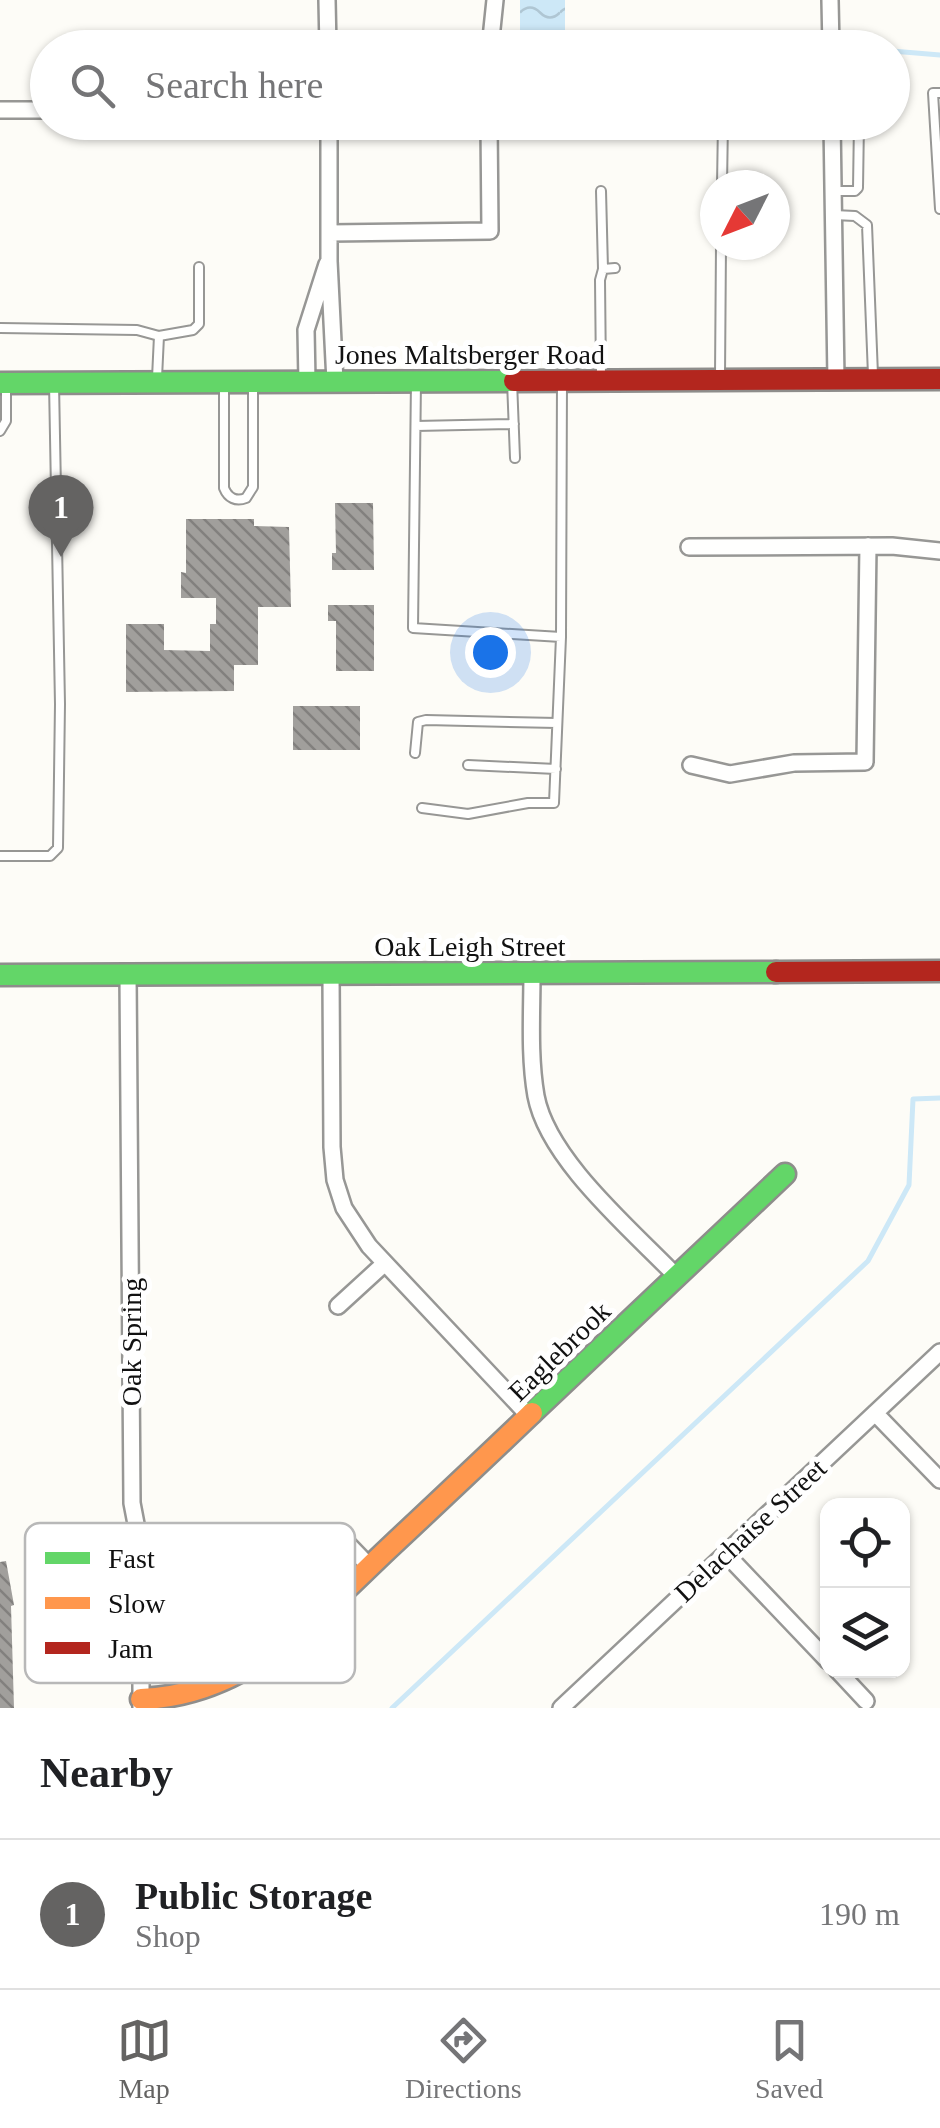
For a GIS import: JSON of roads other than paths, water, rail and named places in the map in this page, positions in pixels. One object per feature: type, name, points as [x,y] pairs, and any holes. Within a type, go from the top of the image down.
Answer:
[{"type":"street","points":[[327,0],[328,30]]},
{"type":"street","points":[[492,30],[496,0]]},
{"type":"street","points":[[830,0],[831,30]]},
{"type":"street","points":[[0,110],[30,110]]},
{"type":"street","points":[[329,140],[329,261],[335,382]]},
{"type":"street","points":[[330,233],[490,231],[489,140]]},
{"type":"street","points":[[832,140],[836,380]]},
{"type":"street","points":[[306,382],[306,330],[315,293],[329,261]]},
{"type":"street","name":"Jones Maltsberger Road","points":[[3,383],[940,379]]},
{"type":"street","points":[[692,765],[730,774],[794,763],[865,762],[868,546]]},
{"type":"street","points":[[689,547],[868,546],[940,551]]},
{"type":"street","name":"Oak Leigh Street","points":[[0,975],[940,970]]},
{"type":"street","points":[[532,973],[533,1068],[536,1097],[546,1127],[572,1166],[676,1277]]},
{"type":"street","name":"Oak Spring","points":[[128,974],[132,1504],[135,1523]]},
{"type":"street","points":[[330,974],[335,1180],[351,1222],[385,1264],[530,1418]]},
{"type":"street","name":"Eaglebrook","points":[[355,1581],[786,1174]]},
{"type":"street","points":[[338,1306],[385,1264]]},
{"type":"street","name":"Delachaise Street","points":[[572,1704],[940,1352]]},
{"type":"street","points":[[875,1412],[940,1480]]},
{"type":"street","points":[[355,1551],[370,1567]]},
{"type":"street","points":[[725,1554],[820,1653]]},
{"type":"street","points":[[844,1678],[866,1701]]},
{"type":"street","name":"Eaglebrook","points":[[141,1704],[177,1699],[223,1683]]},
{"type":"lane","points":[[940,93],[933,93],[940,208]]},
{"type":"lane","points":[[722,170],[723,140]]},
{"type":"lane","points":[[833,191],[858,188],[859,140]]},
{"type":"lane","points":[[601,190],[601,380]]},
{"type":"lane","points":[[834,215],[855,216],[867,224],[874,380]]},
{"type":"lane","points":[[720,380],[722,260]]},
{"type":"lane","points":[[0,328],[138,330],[159,336],[193,330],[199,324],[199,267]]},
{"type":"lane","points":[[603,270],[616,268]]},
{"type":"lane","points":[[156,382],[159,336]]},
{"type":"lane","points":[[416,381],[413,628],[561,638]]},
{"type":"lane","points":[[512,381],[515,458]]},
{"type":"lane","points":[[422,808],[468,814],[554,803],[561,638],[562,381]]},
{"type":"lane","points":[[224,382],[224,488],[232,499],[242,500],[253,487],[253,382]]},
{"type":"lane","points":[[0,431],[6,421],[3,383]]},
{"type":"lane","points":[[0,856],[50,856],[58,848],[60,704],[54,383]]},
{"type":"lane","points":[[416,426],[514,424]]},
{"type":"lane","points":[[415,753],[418,722],[426,720],[557,723]]},
{"type":"lane","points":[[468,765],[556,769]]},
{"type":"water","points":[[520,0],[565,0],[565,30],[520,30]]},
{"type":"waterway","points":[[910,52],[940,55]]},
{"type":"waterway","points":[[392,1708],[868,1261],[909,1185],[913,1099],[940,1098]]},
{"type":"place","name":"Public Storage","points":[[61,557]]}]
